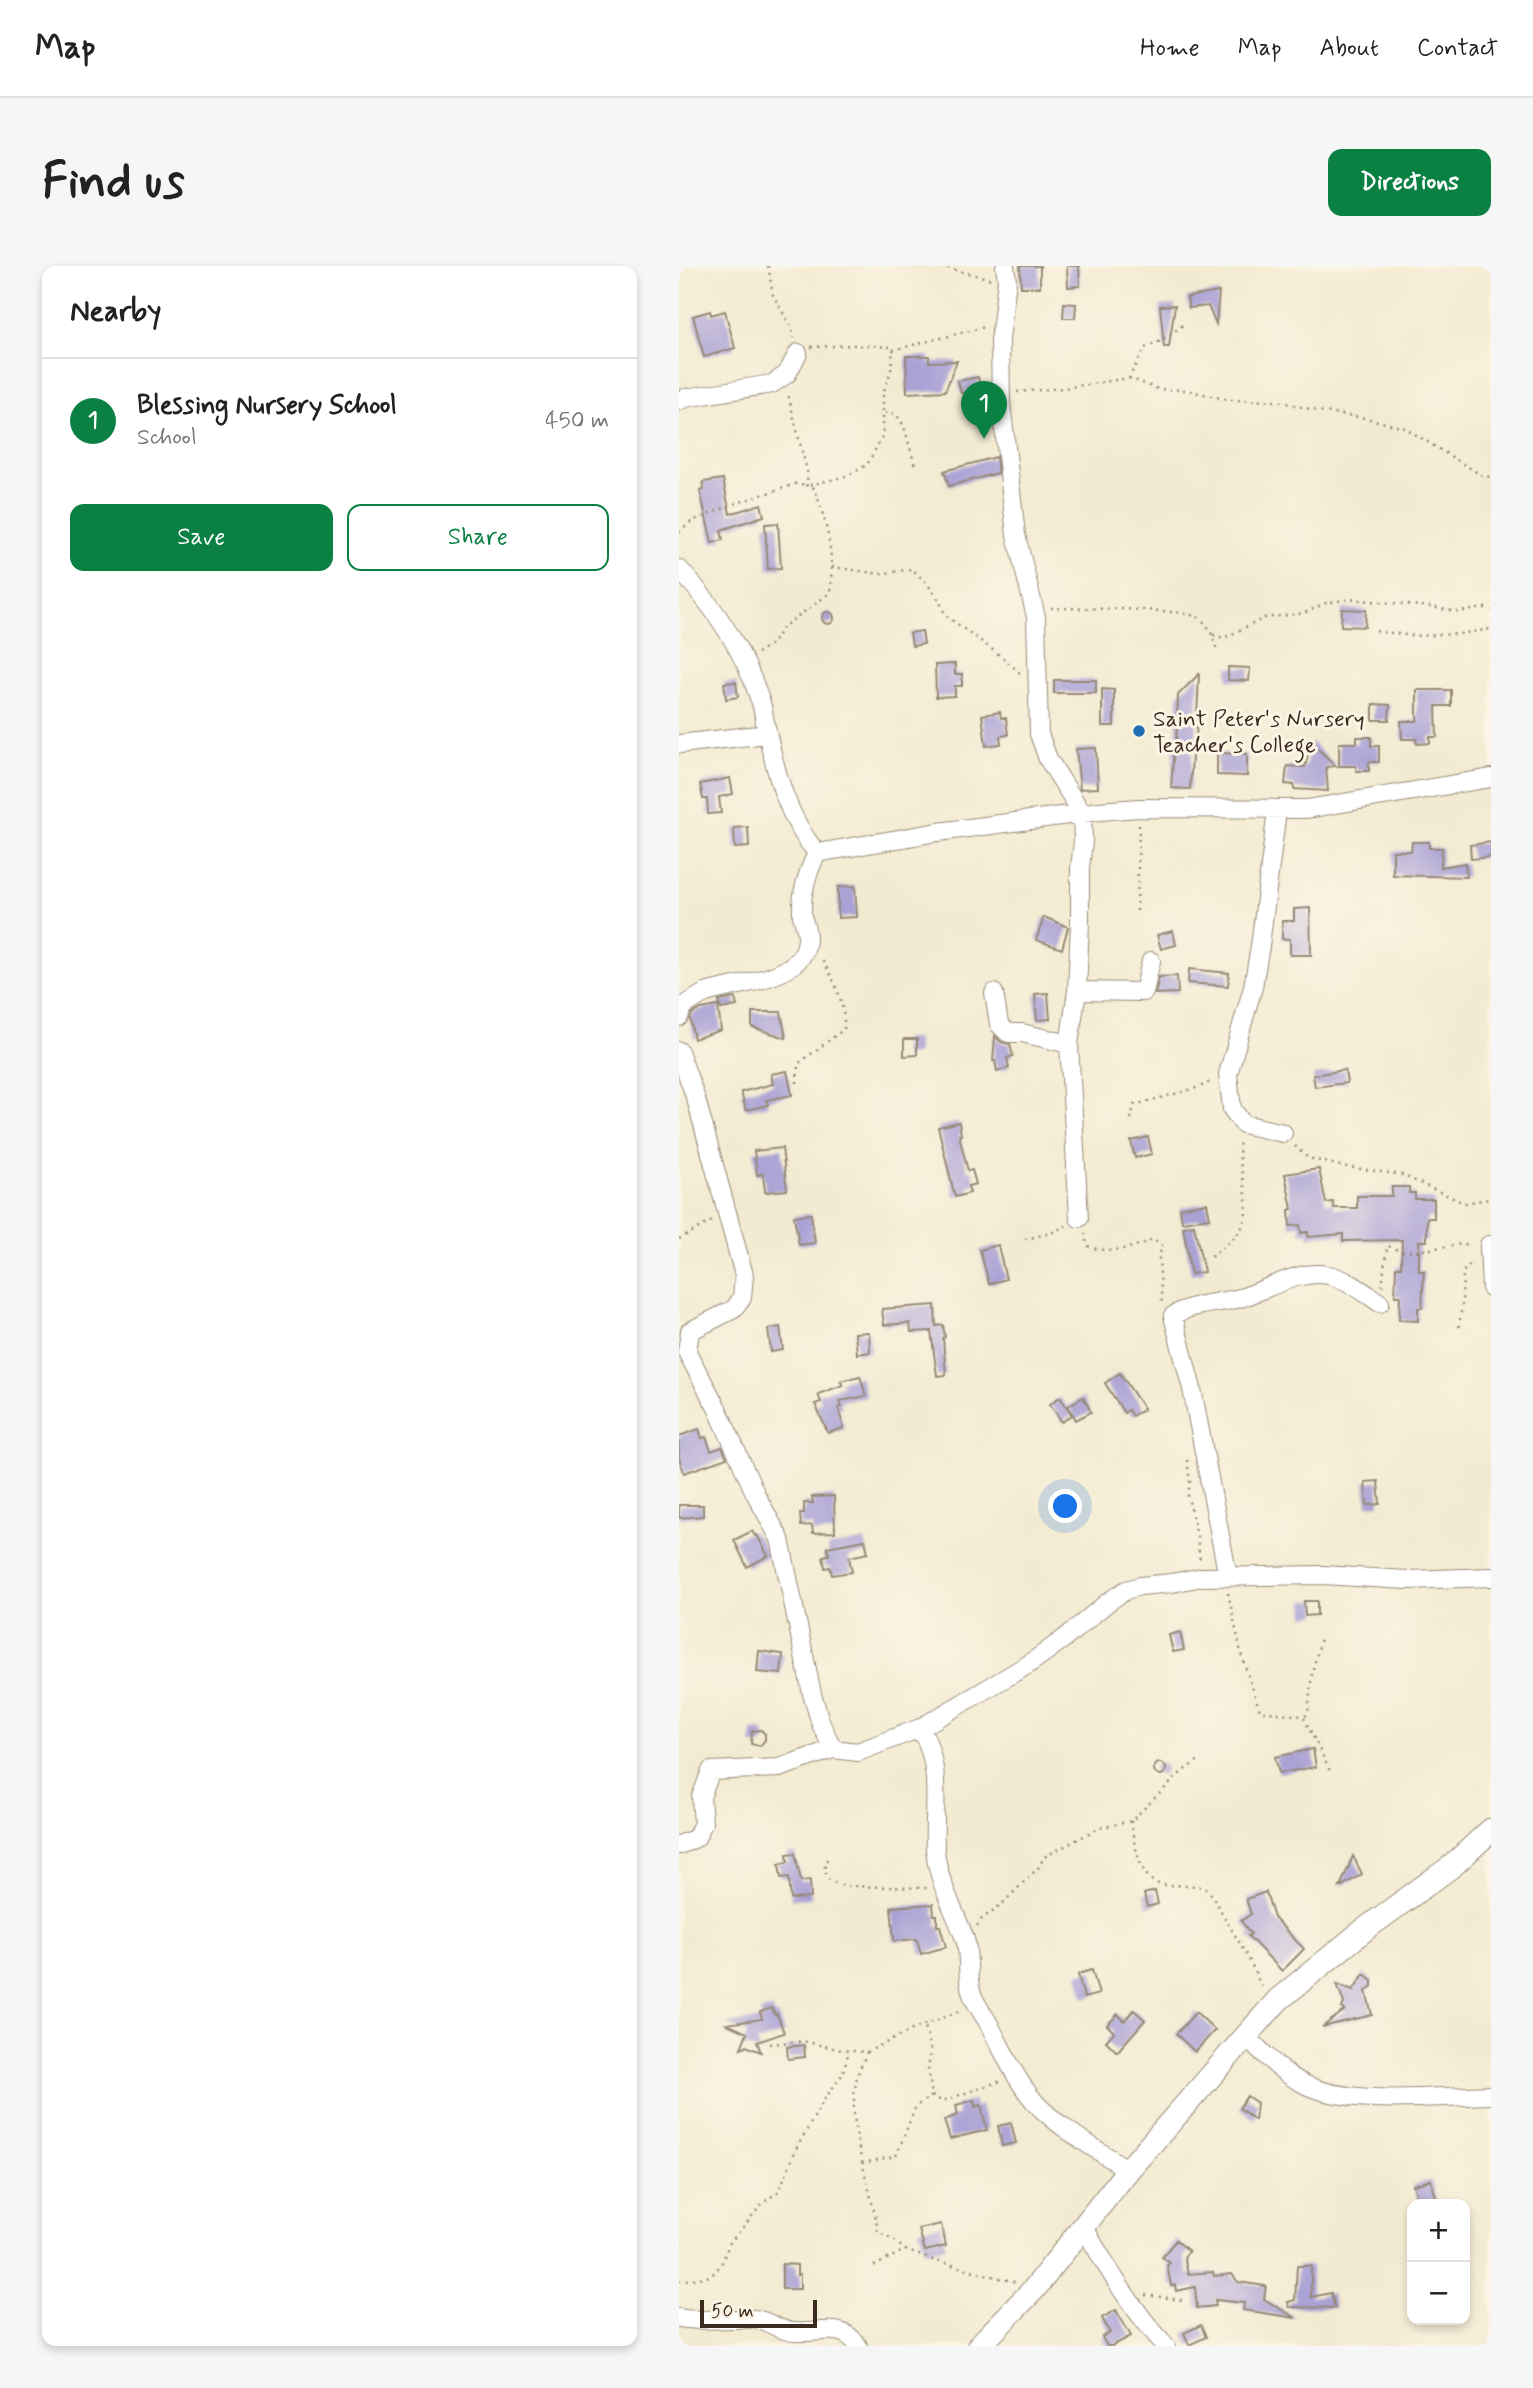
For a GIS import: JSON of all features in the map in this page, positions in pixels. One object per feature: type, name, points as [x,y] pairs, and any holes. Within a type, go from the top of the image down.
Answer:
[{"type":"street","points":[[1006,273],[1000,340],[1000,393],[1017,535],[1036,617],[1039,734],[1048,759],[1082,813],[1077,991],[1069,1044],[1079,1218]]},
{"type":"street","points":[[679,401],[772,384],[787,373],[798,353]]},
{"type":"street","points":[[679,569],[721,619],[742,660],[761,700],[767,734],[790,810],[802,835],[817,853]]},
{"type":"street","points":[[679,744],[767,734]]},
{"type":"street","points":[[817,853],[898,838],[1082,813],[1139,808],[1307,809],[1491,778]]},
{"type":"street","points":[[1277,810],[1253,987],[1228,1073],[1232,1110],[1243,1124],[1283,1133]]},
{"type":"street","points":[[680,1010],[705,994],[784,972],[803,956],[807,937],[802,892],[807,873],[817,853]]},
{"type":"street","points":[[1077,991],[1144,992],[1151,961]]},
{"type":"street","points":[[994,993],[999,1024],[1008,1033],[1022,1033],[1069,1044]]},
{"type":"street","points":[[679,1051],[696,1099],[744,1275],[742,1298],[734,1309],[690,1331],[687,1352],[780,1539],[813,1694],[821,1724],[833,1749]]},
{"type":"street","points":[[1489,1245],[1491,1289]]},
{"type":"street","points":[[1228,1577],[1187,1365],[1173,1316],[1181,1310],[1238,1299],[1317,1273],[1331,1275],[1380,1303]]},
{"type":"street","points":[[679,1844],[696,1838],[703,1823],[701,1797],[711,1771],[779,1768],[833,1749],[858,1752],[920,1728],[1029,1664],[1126,1590],[1202,1577],[1322,1575],[1406,1580],[1491,1577]]},
{"type":"street","points":[[920,1728],[927,1739],[936,1774],[935,1849],[945,1888],[966,1942],[970,1990],[976,2005],[985,2016],[1016,2076],[1035,2102],[1050,2116],[1128,2170]]},
{"type":"street","points":[[979,2346],[1035,2288],[1128,2170],[1278,2000],[1364,1930],[1452,1866],[1491,1830]]},
{"type":"street","points":[[1246,2036],[1279,2068],[1316,2090],[1383,2098],[1491,2095]]},
{"type":"street","points":[[1084,2227],[1122,2290],[1166,2346]]},
{"type":"street","points":[[679,2318],[694,2321],[753,2318],[765,2320],[791,2333],[839,2330],[847,2333],[858,2346]]},
{"type":"path","points":[[768,266],[773,295],[791,327],[798,353],[807,348],[855,345],[892,347],[893,350]]},
{"type":"path","points":[[912,266],[944,267],[969,275],[1006,273]]},
{"type":"path","points":[[893,350],[1003,322]]},
{"type":"path","points":[[1129,378],[1145,348],[1163,340],[1184,324]]},
{"type":"path","points":[[806,485],[847,476],[867,465],[883,435],[883,394],[891,370],[893,350]]},
{"type":"path","points":[[787,373],[787,391],[808,475],[806,485]]},
{"type":"path","points":[[1000,393],[1064,388],[1129,378],[1159,389],[1186,390],[1229,400],[1277,401],[1405,428],[1481,475],[1491,477]]},
{"type":"path","points":[[885,413],[896,414],[904,426],[915,466]]},
{"type":"path","points":[[679,532],[703,516],[798,483],[814,488]]},
{"type":"path","points":[[806,485],[814,488]]},
{"type":"path","points":[[742,660],[763,651],[773,643],[783,627],[830,593],[831,567],[825,521],[814,488]]},
{"type":"path","points":[[831,567],[880,573],[912,569],[930,585],[945,615],[1038,686]]},
{"type":"path","points":[[1213,635],[1224,638],[1264,618],[1304,613],[1327,603],[1350,599],[1458,612],[1491,610]]},
{"type":"path","points":[[1033,607],[1176,612],[1199,618],[1213,635],[1217,651]]},
{"type":"path","points":[[1376,631],[1414,636],[1491,629]]},
{"type":"path","points":[[1137,911],[1139,808]]},
{"type":"path","points":[[797,1083],[798,1064],[844,1029],[845,1015],[830,972],[807,937]]},
{"type":"path","points":[[1131,1119],[1134,1105],[1201,1087],[1228,1073]]},
{"type":"path","points":[[1211,1258],[1234,1238],[1244,1223],[1244,1193],[1238,1152],[1243,1124]]},
{"type":"path","points":[[1283,1133],[1308,1158],[1402,1175],[1464,1203],[1491,1199]]},
{"type":"path","points":[[679,1240],[727,1212]]},
{"type":"path","points":[[1025,1239],[1051,1233],[1079,1218],[1085,1231],[1087,1247],[1097,1250],[1124,1248],[1152,1239],[1162,1245],[1159,1258],[1162,1314]]},
{"type":"path","points":[[1380,1303],[1387,1246],[1398,1251],[1419,1251],[1454,1244],[1489,1245]]},
{"type":"path","points":[[1459,1327],[1463,1272],[1489,1245]]},
{"type":"path","points":[[1186,1450],[1190,1480],[1188,1496],[1202,1577]]},
{"type":"path","points":[[1228,1577],[1228,1596],[1242,1657],[1260,1711],[1303,1716],[1308,1714],[1312,1673],[1322,1635]]},
{"type":"path","points":[[1303,1716],[1330,1771]]},
{"type":"path","points":[[966,1942],[982,1919],[1003,1903],[1039,1867],[1044,1857],[1099,1828],[1131,1821],[1183,1771],[1202,1758]]},
{"type":"path","points":[[1131,1821],[1135,1852],[1148,1876],[1156,1884],[1197,1885],[1208,1889],[1251,1963],[1264,1992],[1278,2000]]},
{"type":"path","points":[[827,1859],[824,1870],[829,1880],[844,1886],[945,1888]]},
{"type":"path","points":[[770,2044],[803,2041],[867,2052],[976,2005]]},
{"type":"path","points":[[925,2025],[931,2051],[927,2068],[932,2096]]},
{"type":"path","points":[[679,2281],[711,2276],[721,2265],[729,2244],[763,2203],[779,2191],[797,2147],[842,2075],[849,2051]]},
{"type":"path","points":[[867,2052],[857,2078],[855,2115],[862,2163],[878,2232],[905,2250],[933,2260],[989,2273],[1035,2288]]},
{"type":"path","points":[[932,2096],[942,2101],[1016,2076]]},
{"type":"path","points":[[862,2163],[896,2156],[916,2106],[932,2096]]},
{"type":"path","points":[[874,2266],[905,2250]]},
{"type":"path","points":[[1122,2290],[1183,2300]]},
{"type":"building","points":[[1020,266],[1040,266],[1040,287],[1021,287]]},
{"type":"building","points":[[1067,266],[1079,266],[1080,286],[1068,287]]},
{"type":"building","points":[[1219,292],[1216,324],[1208,306],[1189,308],[1187,297]]},
{"type":"building","points":[[1064,303],[1076,304],[1075,318],[1063,318]]},
{"type":"building","points":[[1175,305],[1169,347],[1164,347],[1160,306]]},
{"type":"building","points":[[710,311],[711,315],[725,311],[735,348],[704,357],[693,316]]},
{"type":"building","points":[[906,356],[929,356],[929,362],[957,361],[945,391],[907,393]]},
{"type":"building","points":[[978,377],[981,389],[961,393],[958,381]]},
{"type":"building","points":[[996,457],[998,473],[949,486],[944,471]]},
{"type":"building","points":[[723,479],[730,514],[761,504],[764,516],[721,530],[723,540],[712,543],[700,491],[704,490],[703,482]]},
{"type":"building","points":[[778,523],[781,568],[768,569],[765,524]]},
{"type":"building","points":[[1342,609],[1366,610],[1365,627],[1341,626]]},
{"type":"building","points":[[823,613],[833,613],[833,623],[823,623]]},
{"type":"building","points":[[922,631],[924,644],[912,646],[910,633]]},
{"type":"building","points":[[955,664],[955,674],[962,674],[962,686],[955,686],[955,696],[936,697],[935,665]]},
{"type":"building","points":[[1228,667],[1250,668],[1249,681],[1228,680]]},
{"type":"building","points":[[1199,674],[1196,740],[1193,740],[1190,789],[1171,788],[1178,695]]},
{"type":"building","points":[[1054,680],[1096,680],[1096,693],[1054,693]]},
{"type":"building","points":[[736,682],[738,697],[726,699],[724,683]]},
{"type":"building","points":[[1102,689],[1114,690],[1114,726],[1102,726]]},
{"type":"building","points":[[1417,690],[1451,690],[1451,706],[1436,706],[1437,737],[1430,737],[1430,743],[1417,744],[1416,739],[1402,739],[1401,721],[1417,721]]},
{"type":"building","points":[[1373,704],[1390,705],[1389,720],[1373,720]]},
{"type":"building","points":[[1000,712],[1001,718],[1006,718],[1008,735],[1000,736],[1001,744],[986,746],[982,715]]},
{"type":"building","points":[[1357,737],[1371,737],[1371,746],[1379,746],[1379,762],[1369,762],[1369,771],[1356,771],[1356,766],[1339,766],[1339,743],[1357,743]]},
{"type":"building","points":[[1311,742],[1336,766],[1326,767],[1328,791],[1294,789],[1294,785],[1285,784],[1287,766],[1305,767]]},
{"type":"building","points":[[1096,748],[1098,788],[1080,789],[1076,749]]},
{"type":"building","points":[[1217,753],[1247,754],[1247,776],[1217,775]]},
{"type":"building","points":[[730,778],[733,794],[719,797],[721,813],[708,814],[707,799],[703,799],[700,784]]},
{"type":"building","points":[[748,827],[749,847],[735,848],[734,828]]},
{"type":"building","points":[[1412,842],[1429,842],[1429,848],[1442,848],[1441,867],[1465,863],[1467,877],[1393,875],[1393,851],[1411,851]]},
{"type":"building","points":[[1491,842],[1491,857],[1471,859],[1470,845]]},
{"type":"building","points":[[855,886],[857,917],[838,918],[838,887]]},
{"type":"building","points":[[1310,908],[1311,955],[1290,955],[1290,939],[1282,939],[1282,921],[1294,921],[1294,909]]},
{"type":"building","points":[[1044,917],[1068,927],[1062,949],[1036,940]]},
{"type":"building","points":[[1173,931],[1176,945],[1161,949],[1157,935]]},
{"type":"building","points":[[1189,969],[1229,973],[1228,986],[1188,983]]},
{"type":"building","points":[[1177,976],[1178,993],[1155,994],[1159,977]]},
{"type":"building","points":[[1048,993],[1050,1019],[1037,1020],[1035,994]]},
{"type":"building","points":[[735,998],[737,1006],[721,1009],[719,1001]]},
{"type":"building","points":[[718,1006],[721,1030],[694,1039],[690,1019],[692,1014],[701,1009]]},
{"type":"building","points":[[752,1012],[781,1012],[786,1038],[752,1027]]},
{"type":"building","points":[[995,1036],[1001,1042],[1010,1044],[1013,1056],[1007,1058],[1009,1068],[997,1071],[993,1061]]},
{"type":"building","points":[[904,1039],[917,1039],[917,1055],[904,1056]]},
{"type":"building","points":[[1345,1070],[1347,1083],[1315,1087],[1313,1075]]},
{"type":"building","points":[[787,1071],[792,1095],[766,1100],[768,1105],[746,1110],[741,1092],[773,1084],[771,1074]]},
{"type":"building","points":[[959,1122],[959,1135],[968,1171],[972,1170],[976,1184],[968,1186],[970,1193],[955,1197],[938,1127]]},
{"type":"building","points":[[1148,1137],[1152,1154],[1135,1158],[1131,1141]]},
{"type":"building","points":[[782,1148],[787,1190],[765,1192],[763,1174],[757,1175],[754,1151]]},
{"type":"building","points":[[1319,1169],[1326,1203],[1333,1202],[1334,1208],[1357,1208],[1357,1196],[1392,1196],[1392,1187],[1409,1187],[1409,1193],[1415,1193],[1415,1199],[1434,1199],[1434,1218],[1427,1218],[1427,1241],[1419,1241],[1419,1271],[1424,1271],[1422,1308],[1418,1308],[1418,1321],[1399,1320],[1400,1296],[1395,1296],[1396,1267],[1401,1267],[1402,1240],[1343,1241],[1343,1234],[1308,1237],[1308,1232],[1301,1233],[1300,1225],[1290,1226],[1289,1210],[1292,1209],[1285,1174]]},
{"type":"building","points":[[1207,1203],[1210,1218],[1182,1222],[1180,1208]]},
{"type":"building","points":[[811,1214],[815,1243],[799,1245],[794,1216]]},
{"type":"building","points":[[1194,1225],[1204,1272],[1191,1274],[1183,1227]]},
{"type":"building","points":[[998,1245],[1006,1279],[989,1284],[980,1250]]},
{"type":"building","points":[[935,1305],[936,1326],[943,1325],[945,1337],[946,1375],[937,1376],[931,1331],[911,1332],[910,1323],[884,1325],[882,1309]]},
{"type":"building","points":[[780,1327],[783,1350],[771,1352],[768,1329]]},
{"type":"building","points":[[869,1332],[870,1352],[857,1354],[855,1333]]},
{"type":"building","points":[[1120,1373],[1144,1409],[1132,1416],[1128,1410],[1124,1413],[1105,1383]]},
{"type":"building","points":[[860,1376],[866,1396],[840,1401],[842,1407],[838,1408],[844,1428],[828,1433],[815,1404],[821,1402],[818,1394],[843,1385],[840,1381]]},
{"type":"building","points":[[1060,1397],[1072,1415],[1062,1422],[1050,1404]]},
{"type":"building","points":[[1083,1397],[1091,1412],[1076,1420],[1068,1406]]},
{"type":"building","points":[[699,1429],[702,1438],[706,1437],[711,1451],[722,1447],[727,1458],[684,1473],[679,1458],[679,1436]]},
{"type":"building","points":[[1378,1481],[1380,1504],[1367,1505],[1365,1482]]},
{"type":"building","points":[[834,1496],[835,1532],[813,1533],[812,1525],[801,1526],[800,1513],[804,1513],[804,1503],[813,1503],[812,1497]]},
{"type":"building","points":[[679,1505],[703,1505],[703,1516],[679,1518]]},
{"type":"building","points":[[752,1531],[768,1556],[747,1567],[734,1540]]},
{"type":"building","points":[[865,1540],[868,1553],[849,1557],[852,1572],[832,1575],[830,1567],[825,1568],[823,1556],[829,1555],[827,1547]]},
{"type":"building","points":[[1304,1601],[1317,1601],[1317,1615],[1305,1616]]},
{"type":"building","points":[[1180,1632],[1184,1650],[1173,1652],[1169,1635]]},
{"type":"building","points":[[759,1651],[783,1654],[781,1674],[757,1672]]},
{"type":"building","points":[[761,1730],[765,1734],[765,1740],[760,1746],[751,1744],[752,1731]]},
{"type":"building","points":[[1313,1749],[1316,1767],[1279,1773],[1275,1757]]},
{"type":"building","points":[[1155,1764],[1165,1764],[1165,1774],[1155,1774]]},
{"type":"building","points":[[795,1853],[801,1881],[810,1880],[811,1898],[791,1899],[789,1877],[781,1878],[779,1864],[788,1862],[787,1854]]},
{"type":"building","points":[[1353,1856],[1362,1874],[1340,1887]]},
{"type":"building","points":[[1155,1891],[1158,1904],[1147,1907],[1144,1894]]},
{"type":"building","points":[[1266,1892],[1274,1918],[1304,1949],[1282,1971],[1248,1936],[1251,1934],[1241,1921],[1251,1914],[1246,1899]]},
{"type":"building","points":[[933,1904],[937,1926],[940,1926],[946,1947],[921,1954],[917,1939],[894,1941],[891,1907]]},
{"type":"building","points":[[1092,1970],[1099,1994],[1084,1998],[1078,1974]]},
{"type":"building","points":[[1364,1974],[1372,1980],[1372,1986],[1366,1991],[1372,2015],[1322,2027],[1345,2010],[1342,2008],[1344,2003],[1337,1984],[1353,1990]]},
{"type":"building","points":[[772,2008],[784,2033],[757,2042],[761,2052],[746,2046],[741,2048],[747,2033],[727,2024],[762,2019],[760,2012]]},
{"type":"building","points":[[1134,2010],[1145,2020],[1117,2052],[1106,2041],[1114,2032],[1107,2025],[1118,2014],[1124,2021]]},
{"type":"building","points":[[1196,2012],[1215,2030],[1195,2052],[1176,2034]]},
{"type":"building","points":[[804,2045],[805,2057],[788,2059],[787,2047]]},
{"type":"building","points":[[1247,2096],[1257,2103],[1255,2120],[1239,2108]]},
{"type":"building","points":[[974,2100],[975,2107],[981,2105],[987,2130],[950,2139],[944,2120],[958,2115],[956,2105]]},
{"type":"building","points":[[1011,2123],[1016,2143],[1002,2146],[998,2126]]},
{"type":"building","points":[[1431,2180],[1437,2199],[1417,2199],[1413,2185]]},
{"type":"building","points":[[941,2224],[946,2246],[925,2251],[919,2229]]},
{"type":"building","points":[[1176,2240],[1189,2251],[1184,2257],[1188,2274],[1232,2274],[1238,2282],[1266,2286],[1264,2299],[1296,2318],[1243,2310],[1244,2303],[1215,2300],[1216,2306],[1197,2308],[1195,2287],[1176,2291],[1175,2285],[1171,2286],[1167,2265],[1170,2263],[1162,2257]]},
{"type":"building","points":[[782,2264],[797,2265],[800,2289],[782,2289]]},
{"type":"building","points":[[1297,2266],[1311,2266],[1311,2297],[1331,2293],[1335,2308],[1289,2307],[1288,2302],[1295,2300]]},
{"type":"building","points":[[1116,2310],[1131,2336],[1107,2346],[1102,2337],[1110,2333],[1102,2318]]},
{"type":"building","points":[[1201,2325],[1206,2337],[1189,2345],[1184,2333]]},
{"type":"place","name":"Blessing Nursery School","points":[[984,439]]},
{"type":"place","name":"Saint Peter's Nursery Teacher's College","points":[[1139,731]]}]
